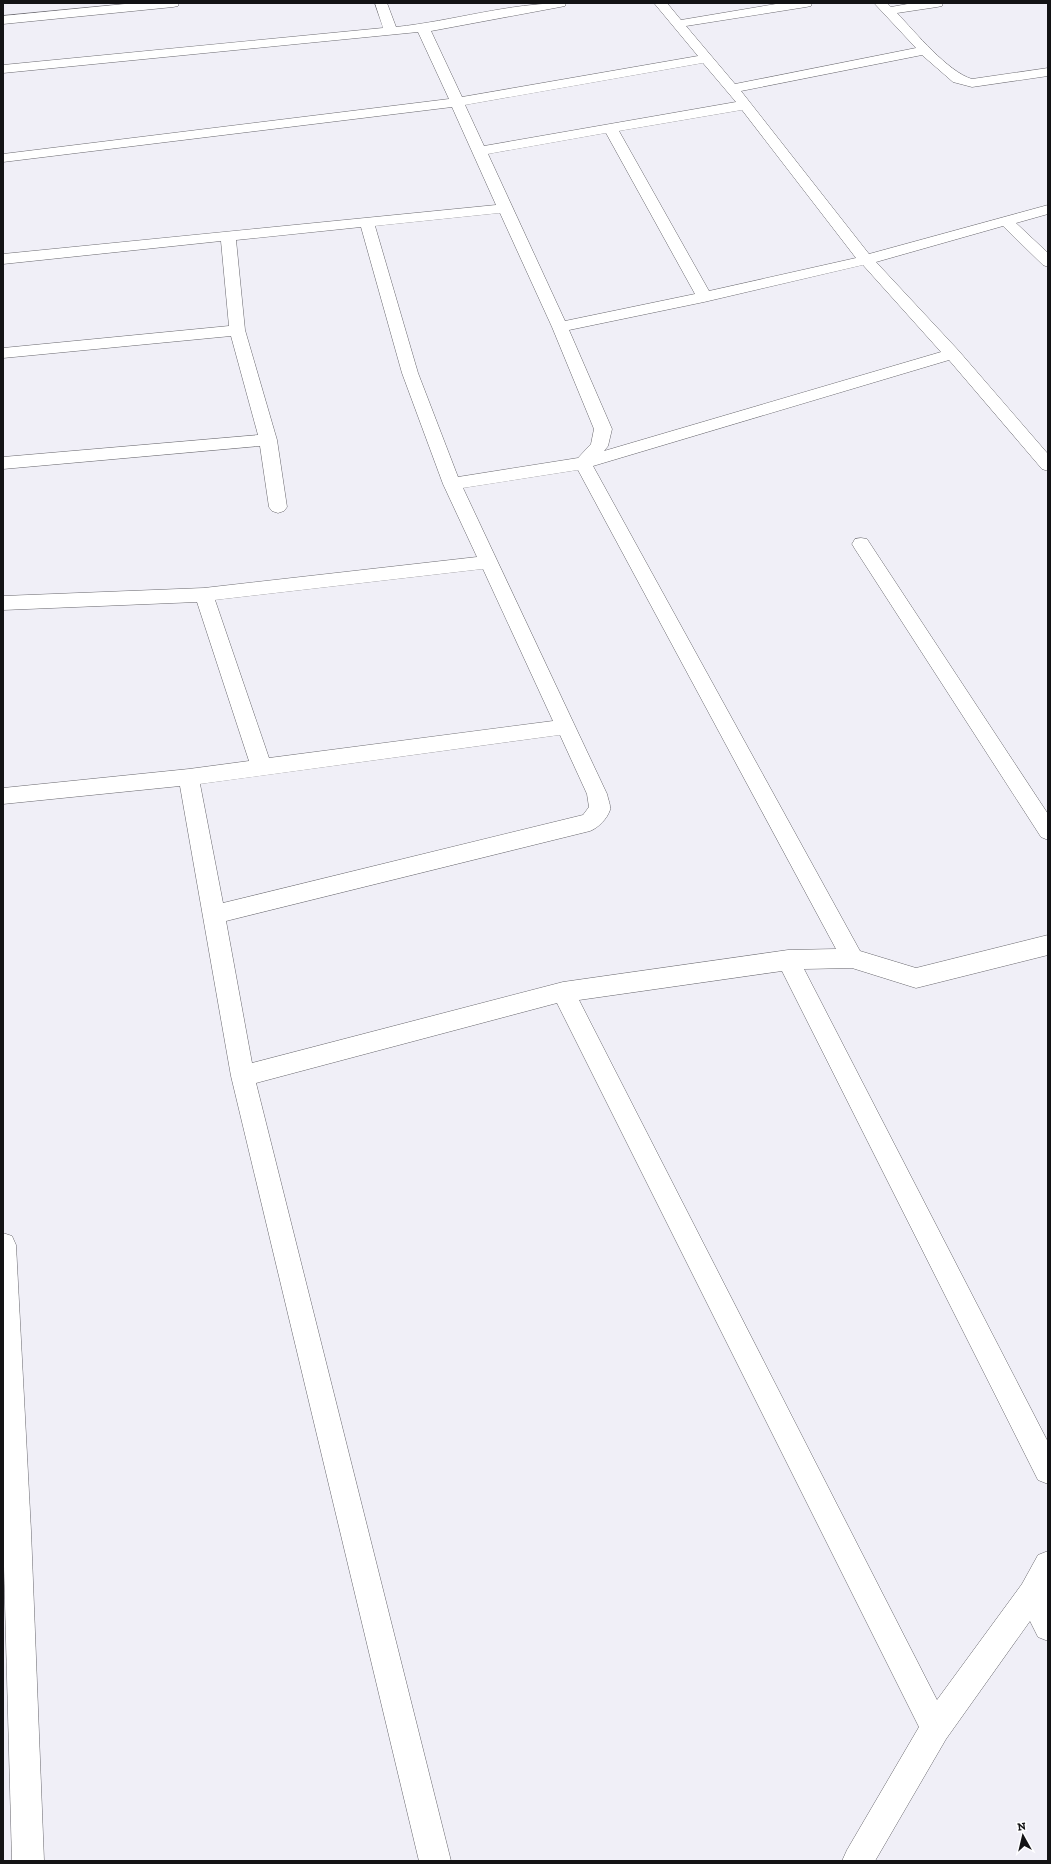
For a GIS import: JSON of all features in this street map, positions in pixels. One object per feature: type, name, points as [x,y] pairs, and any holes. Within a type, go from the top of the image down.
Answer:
[{"type":"street","points":[[3,20],[173,3]]},
{"type":"street","points":[[381,3],[391,31]]},
{"type":"street","points":[[3,69],[423,28],[560,3]]},
{"type":"street","points":[[660,3],[745,105],[866,260],[952,354],[1048,466]]},
{"type":"street","points":[[677,24],[806,3]]},
{"type":"street","points":[[884,7],[937,3]]},
{"type":"street","points":[[884,7],[925,50],[958,79],[972,83],[1048,72]]},
{"type":"street","points":[[423,28],[560,327],[603,429],[599,446],[583,463]]},
{"type":"street","points":[[731,89],[925,50]]},
{"type":"street","points":[[3,158],[457,102],[706,59]]},
{"type":"street","points":[[479,150],[745,105]]},
{"type":"street","points":[[610,128],[704,297]]},
{"type":"street","points":[[3,259],[506,208]]},
{"type":"street","points":[[560,327],[704,297],[866,260],[1048,209]]},
{"type":"street","points":[[1006,221],[1048,262]]},
{"type":"street","points":[[215,914],[590,822],[600,809],[597,794],[487,562],[452,484],[410,373],[367,223]]},
{"type":"street","points":[[228,237],[237,330],[268,440],[278,507]]},
{"type":"street","points":[[3,353],[237,330]]},
{"type":"street","points":[[452,484],[583,463],[952,354]]},
{"type":"street","points":[[3,464],[268,440]]},
{"type":"street","points":[[583,463],[852,958]]},
{"type":"street","points":[[861,544],[1048,831]]},
{"type":"street","points":[[3,603],[204,596],[487,562]]},
{"type":"street","points":[[204,596],[260,766]]},
{"type":"street","points":[[3,796],[189,777],[260,766],[565,727]]},
{"type":"street","points":[[189,777],[215,914],[243,1076],[435,1861]]},
{"type":"street","points":[[243,1076],[563,992],[788,960],[852,958],[916,978],[1048,944]]},
{"type":"street","points":[[788,960],[1048,1470]]},
{"type":"street","points":[[563,992],[935,1728]]},
{"type":"street","points":[[3,1244],[17,1531],[28,1861]]},
{"type":"street","points":[[858,1861],[935,1728],[1032,1594],[1048,1565]]},
{"type":"street","points":[[1032,1594],[1048,1626]]}]
